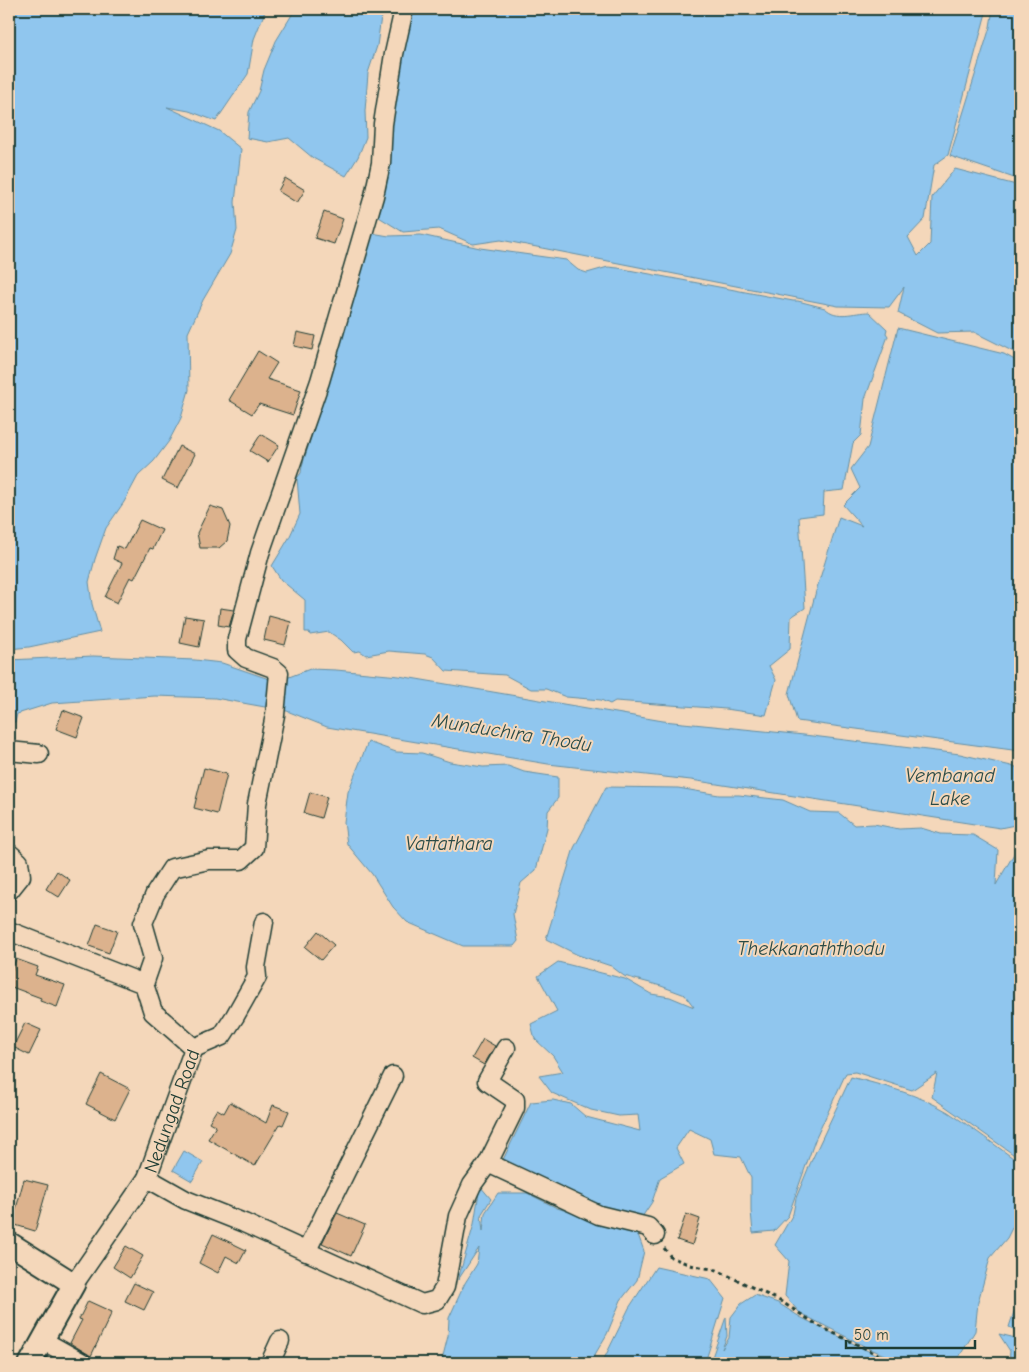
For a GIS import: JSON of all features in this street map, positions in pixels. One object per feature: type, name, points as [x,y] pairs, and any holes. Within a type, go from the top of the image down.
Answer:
[{"type":"main road","points":[[9,1243],[74,1284]]},
{"type":"main road","name":"Nedungad Road","points":[[30,1363],[74,1284]]},
{"type":"street","points":[[9,931],[144,984],[153,958],[143,923],[154,894],[172,868],[209,860],[241,860],[254,848],[257,804],[275,715],[279,673],[273,668],[246,658],[237,650],[236,639],[260,553],[320,381],[374,196],[381,163],[383,124],[394,54],[404,9]]},
{"type":"street","points":[[9,751],[39,754]]},
{"type":"street","points":[[9,853],[19,862],[22,876],[9,890]]},
{"type":"street","points":[[194,1048],[222,1036],[235,1016],[256,976],[264,922]]},
{"type":"street","name":"Nedungad Road","points":[[74,1284],[146,1178],[194,1048],[153,1012],[144,984]]},
{"type":"street","points":[[146,1178],[186,1200],[244,1222],[422,1304],[437,1300],[445,1287],[458,1216],[472,1185],[488,1163],[515,1108],[515,1100],[487,1081],[506,1048]]},
{"type":"street","points":[[306,1252],[393,1076]]},
{"type":"street","points":[[488,1163],[590,1211],[648,1227],[655,1236]]},
{"type":"street","points":[[42,1340],[83,1363]]},
{"type":"street","points":[[270,1363],[280,1342]]},
{"type":"path","points":[[655,1236],[672,1257],[690,1266],[717,1270],[782,1302],[819,1326],[895,1363]]},
{"type":"water","points":[[9,9],[266,9],[254,39],[248,74],[216,121],[189,111],[167,107],[219,131],[241,149],[235,202],[237,230],[230,254],[203,300],[188,333],[189,390],[181,418],[169,441],[154,461],[138,476],[124,502],[106,528],[95,559],[89,582],[92,604],[100,632],[29,647],[9,649]]},
{"type":"water","points":[[293,9],[382,9],[377,46],[368,73],[365,111],[366,137],[358,157],[346,176],[313,158],[289,138],[268,142],[247,138],[249,112],[259,91],[264,70],[276,41],[293,13]]},
{"type":"water","points":[[405,9],[987,9],[948,155],[934,165],[925,219],[908,237],[918,256],[930,244],[932,197],[955,169],[1020,186],[1020,355],[974,332],[937,333],[898,313],[904,287],[889,307],[838,306],[501,240],[473,244],[439,229],[403,232],[374,214]]},
{"type":"water","points":[[993,9],[1020,9],[1020,180],[950,156],[990,27]]},
{"type":"water","points":[[366,232],[389,236],[421,235],[480,248],[566,260],[578,270],[587,273],[608,267],[618,268],[798,301],[825,308],[830,312],[840,315],[869,312],[887,329],[886,333],[888,336],[865,399],[861,435],[853,443],[844,490],[824,492],[823,514],[799,517],[805,608],[791,617],[790,649],[769,666],[776,680],[766,715],[726,709],[615,701],[610,704],[601,700],[566,697],[546,689],[531,689],[505,675],[446,671],[433,657],[425,654],[389,651],[366,655],[360,651],[353,652],[341,640],[329,632],[310,635],[309,632],[305,632],[305,600],[281,580],[272,566],[289,538],[300,514],[297,478],[301,473],[324,396]]},
{"type":"water","points":[[898,328],[1004,354],[1020,363],[1020,751],[797,721],[789,694],[816,591],[839,517],[862,526],[843,505],[860,488],[851,469],[868,447]]},
{"type":"water","name":"Vembanad Lake","points":[[93,656],[195,660],[222,663],[269,679],[289,677],[310,669],[399,676],[663,721],[804,735],[960,754],[1020,768],[1020,824],[1000,828],[691,780],[548,764],[327,727],[287,711],[215,698],[155,696],[52,703],[17,714],[15,722],[9,722],[9,660]]},
{"type":"water","name":"Vattathara","points":[[368,742],[396,752],[422,753],[450,762],[483,767],[508,766],[524,772],[558,777],[558,798],[548,811],[547,828],[536,870],[521,883],[513,914],[518,941],[514,946],[463,946],[407,922],[393,907],[372,874],[347,844],[344,822],[348,792]]},
{"type":"water","name":"Thekkanaththodu","points":[[606,787],[678,788],[719,795],[739,795],[783,800],[810,812],[839,813],[854,825],[874,824],[899,829],[921,828],[941,834],[973,835],[998,850],[996,885],[1015,852],[1020,852],[1020,1159],[932,1097],[937,1073],[912,1090],[855,1072],[846,1073],[815,1140],[788,1216],[774,1231],[753,1233],[751,1178],[741,1157],[714,1154],[710,1139],[689,1129],[676,1148],[684,1164],[660,1178],[652,1202],[636,1229],[644,1251],[637,1280],[621,1300],[607,1334],[590,1363],[446,1363],[442,1360],[448,1336],[449,1318],[465,1283],[477,1264],[479,1248],[458,1280],[474,1224],[480,1186],[491,1199],[481,1215],[483,1231],[485,1213],[498,1193],[527,1193],[557,1208],[586,1217],[500,1166],[531,1102],[553,1100],[571,1104],[586,1117],[640,1131],[638,1115],[619,1116],[591,1110],[552,1093],[539,1076],[563,1072],[553,1056],[535,1039],[531,1024],[557,1011],[538,976],[558,962],[625,979],[651,994],[670,997],[694,1007],[685,995],[624,976],[611,966],[578,955],[546,939],[574,848]]},
{"type":"water","points":[[851,1077],[901,1091],[937,1106],[966,1124],[1020,1163],[1020,1212],[1007,1238],[990,1258],[978,1302],[975,1331],[959,1357],[951,1363],[904,1363],[868,1348],[800,1313],[785,1296],[789,1261],[775,1245],[793,1214],[796,1198],[810,1164]]},
{"type":"water","points":[[184,1151],[203,1162],[192,1181],[173,1170]]},
{"type":"water","points":[[656,1267],[710,1279],[725,1298],[705,1363],[602,1363],[629,1308]]},
{"type":"water","points":[[755,1295],[778,1303],[800,1317],[892,1363],[710,1363],[726,1317],[727,1336],[722,1349],[729,1338],[731,1317],[741,1304]]},
{"type":"water","points":[[1020,1305],[1020,1332],[1009,1327],[1014,1312]]},
{"type":"water","points":[[999,1334],[1020,1339],[1020,1363],[1009,1363],[1010,1351]]},
{"type":"building","points":[[285,178],[305,190],[297,203],[278,191]]},
{"type":"building","points":[[324,212],[343,219],[334,244],[315,238]]},
{"type":"building","points":[[297,332],[315,336],[312,350],[294,346]]},
{"type":"building","points":[[258,351],[277,363],[267,379],[301,390],[293,415],[259,404],[252,414],[229,400]]},
{"type":"building","points":[[261,434],[279,445],[268,462],[250,451]]},
{"type":"building","points":[[179,446],[195,454],[178,488],[162,480]]},
{"type":"building","points":[[210,506],[223,510],[230,526],[227,541],[219,548],[200,548],[197,533]]},
{"type":"building","points":[[140,520],[162,530],[153,549],[150,548],[134,579],[130,577],[117,603],[105,597],[122,563],[113,559],[117,546],[125,549]]},
{"type":"building","points":[[220,608],[234,610],[229,627],[218,625]]},
{"type":"building","points":[[185,616],[204,619],[199,647],[180,643]]},
{"type":"building","points":[[269,616],[291,622],[285,645],[264,640]]},
{"type":"building","points":[[63,710],[84,718],[77,737],[56,729]]},
{"type":"building","points":[[204,768],[227,774],[217,814],[194,808]]},
{"type":"building","points":[[310,792],[327,797],[321,818],[304,813]]},
{"type":"building","points":[[57,871],[70,880],[59,897],[46,889]]},
{"type":"building","points":[[97,924],[117,931],[109,953],[89,946]]},
{"type":"building","points":[[318,931],[334,945],[321,960],[305,947]]},
{"type":"building","points":[[16,959],[38,967],[35,975],[65,985],[57,1007],[40,1001],[41,998],[9,986],[9,977]]},
{"type":"building","points":[[25,1023],[41,1030],[29,1055],[13,1047]]},
{"type":"building","points":[[483,1039],[495,1046],[484,1065],[472,1058]]},
{"type":"building","points":[[101,1074],[130,1089],[115,1119],[86,1104]]},
{"type":"building","points":[[230,1102],[266,1123],[273,1105],[289,1111],[283,1125],[280,1124],[255,1166],[208,1139],[216,1126],[209,1122],[217,1109],[224,1113]]},
{"type":"building","points":[[24,1179],[48,1185],[35,1231],[12,1224]]},
{"type":"building","points":[[337,1213],[365,1225],[351,1256],[322,1243]]},
{"type":"building","points":[[686,1214],[700,1219],[692,1245],[677,1240]]},
{"type":"building","points":[[213,1234],[246,1250],[239,1263],[226,1256],[218,1273],[199,1263]]},
{"type":"building","points":[[126,1246],[143,1256],[130,1278],[113,1267]]},
{"type":"building","points":[[134,1283],[153,1292],[144,1310],[125,1301]]},
{"type":"building","points":[[88,1301],[112,1312],[91,1356],[70,1343],[82,1320],[79,1319]]},
{"type":"water label","name":"Munduchira Thodu","points":[[512,732]]}]
